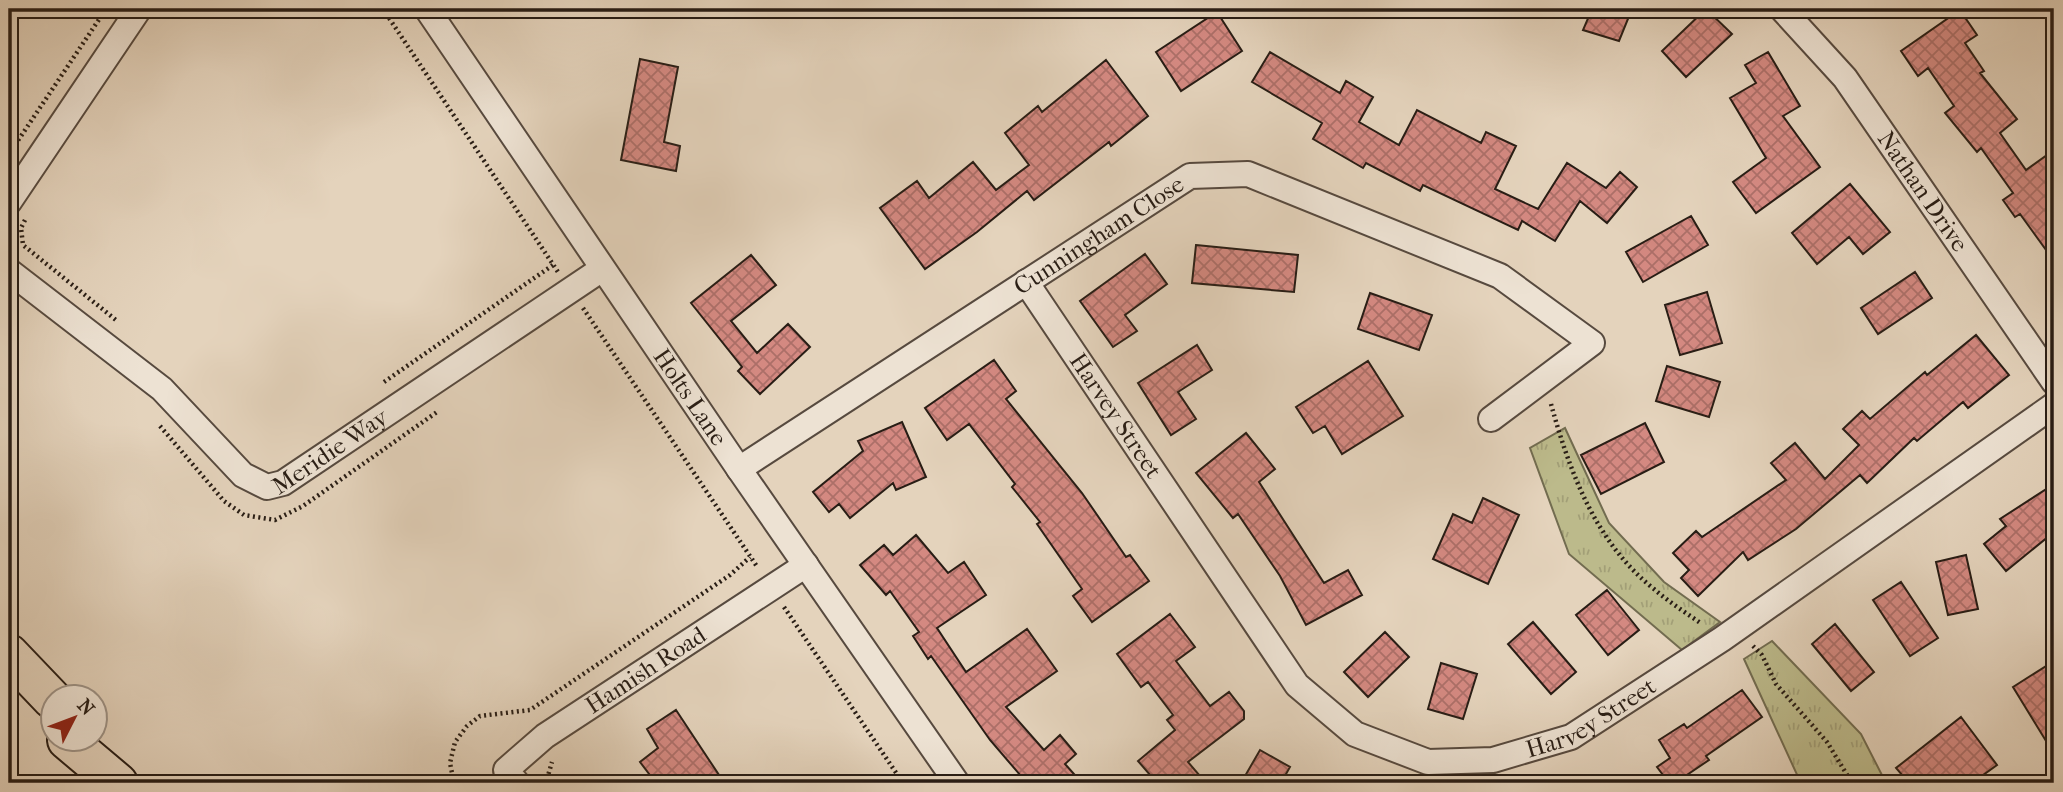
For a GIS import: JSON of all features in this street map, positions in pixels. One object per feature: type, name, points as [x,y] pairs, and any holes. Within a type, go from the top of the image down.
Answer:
[{"type":"highway","points":[[9,654],[38,684]]},
{"type":"highway","points":[[9,690],[38,715]]},
{"type":"highway","points":[[83,754],[118,783]]},
{"type":"highway","points":[[103,754],[131,783]]},
{"type":"street","points":[[10,200],[139,9]]},
{"type":"street","name":"Holts Lane","points":[[427,9],[739,469],[957,783]]},
{"type":"street","name":"Nathan Drive","points":[[1782,9],[1844,78],[2054,382]]},
{"type":"street","name":"Cunningham Close","points":[[739,469],[1190,176],[1248,174],[1500,276],[1592,343],[1490,419]]},
{"type":"street","name":"Meridie Way","points":[[9,271],[162,390],[243,475],[267,487],[283,483],[578,301],[603,269]]},
{"type":"street","name":"Harvey Street","points":[[1026,282],[1297,685],[1355,734],[1425,773],[1493,760],[1570,737],[1729,634],[2054,405]]},
{"type":"street","name":"Hamish Road","points":[[517,783],[506,770],[545,736],[806,565]]},
{"type":"path","points":[[9,154],[106,9]]},
{"type":"path","points":[[383,9],[903,783]]},
{"type":"path","points":[[10,200],[31,211],[21,228],[23,245],[122,325]]},
{"type":"path","points":[[381,385],[553,265]]},
{"type":"path","points":[[573,319],[578,301]]},
{"type":"path","points":[[1544,379],[1567,464],[1602,533],[1652,588],[1762,655],[1776,684],[1827,742],[1852,783]]},
{"type":"path","points":[[156,421],[224,501],[244,515],[275,520],[303,506],[448,405]]},
{"type":"path","points":[[454,783],[450,763],[455,742],[467,726],[480,716],[530,710],[730,575],[750,557]]},
{"type":"green space","points":[[1565,428],[1609,523],[1664,582],[1720,622],[1682,650],[1569,554],[1530,448]]},
{"type":"green space","points":[[1772,641],[1861,734],[1886,783],[1803,783],[1799,779],[1744,659]]},
{"type":"building","points":[[1592,9],[1632,9],[1619,41],[1583,30]]},
{"type":"building","points":[[1706,9],[1732,34],[1686,77],[1662,51]]},
{"type":"building","points":[[1960,10],[1977,35],[1965,43],[1984,71],[1980,73],[2017,119],[2000,133],[2026,170],[2054,150],[2054,261],[2020,214],[2015,217],[2003,200],[2013,193],[1981,148],[1977,152],[1945,113],[1954,106],[1928,68],[1918,76],[1901,51]]},
{"type":"building","points":[[1217,12],[1242,51],[1181,91],[1156,52]]},
{"type":"building","points":[[1270,52],[1340,93],[1346,81],[1373,97],[1359,122],[1399,145],[1417,110],[1481,143],[1486,132],[1516,146],[1495,189],[1538,209],[1567,163],[1606,188],[1620,172],[1637,187],[1607,223],[1580,201],[1555,241],[1522,221],[1518,230],[1423,185],[1420,191],[1366,163],[1363,168],[1313,139],[1322,123],[1252,82]]},
{"type":"building","points":[[1768,52],[1800,106],[1783,116],[1820,167],[1756,213],[1733,182],[1766,158],[1730,98],[1756,83],[1745,65]]},
{"type":"building","points":[[640,59],[678,67],[664,142],[680,146],[676,171],[621,160]]},
{"type":"building","points":[[1106,60],[1148,116],[1111,146],[1109,142],[1034,200],[1027,191],[977,232],[925,269],[880,208],[917,181],[929,198],[973,162],[996,190],[1029,165],[1005,133],[1038,106],[1042,112]]},
{"type":"building","points":[[1850,184],[1890,232],[1863,254],[1849,237],[1817,264],[1792,233]]},
{"type":"building","points":[[1691,216],[1708,245],[1643,282],[1626,252]]},
{"type":"building","points":[[1196,245],[1298,255],[1294,292],[1192,283]]},
{"type":"building","points":[[1145,254],[1167,284],[1125,315],[1137,331],[1113,347],[1080,301]]},
{"type":"building","points":[[751,255],[776,285],[731,321],[757,353],[788,324],[810,347],[760,394],[738,371],[742,367],[691,303]]},
{"type":"building","points":[[1915,272],[1932,298],[1878,334],[1861,308]]},
{"type":"building","points":[[1707,292],[1722,343],[1680,355],[1665,305]]},
{"type":"building","points":[[1370,293],[1432,315],[1419,350],[1358,329]]},
{"type":"building","points":[[1976,335],[2009,375],[1968,408],[1963,402],[1917,441],[1914,438],[1867,483],[1860,475],[1796,529],[1748,560],[1743,552],[1698,596],[1681,578],[1689,570],[1673,553],[1696,531],[1702,537],[1786,480],[1771,463],[1795,443],[1825,479],[1859,445],[1843,429],[1862,411],[1870,419],[1925,372],[1927,375]]},
{"type":"building","points":[[1197,345],[1212,370],[1178,392],[1196,419],[1171,435],[1138,383]]},
{"type":"building","points":[[994,360],[1016,391],[1006,399],[1082,493],[1126,557],[1130,555],[1149,581],[1092,622],[1073,596],[1082,589],[1037,524],[1040,522],[1012,487],[1015,484],[969,424],[947,440],[925,408]]},
{"type":"building","points":[[1368,361],[1403,416],[1342,454],[1325,426],[1313,433],[1296,407]]},
{"type":"building","points":[[1667,366],[1720,382],[1709,417],[1656,401]]},
{"type":"building","points":[[902,422],[926,477],[896,490],[893,483],[850,518],[839,504],[829,512],[813,492],[863,451],[858,441]]},
{"type":"building","points":[[1645,423],[1664,462],[1601,494],[1581,455]]},
{"type":"building","points":[[1246,433],[1275,469],[1259,482],[1324,583],[1348,570],[1362,595],[1306,625],[1280,576],[1238,514],[1233,518],[1196,473]]},
{"type":"building","points":[[2054,484],[2054,532],[2006,571],[1984,544],[2006,526],[2000,519]]},
{"type":"building","points":[[1483,498],[1519,515],[1488,584],[1433,559],[1453,514],[1472,523]]},
{"type":"building","points":[[916,535],[948,573],[964,562],[986,595],[937,628],[966,672],[1027,629],[1057,671],[1006,707],[1044,750],[1060,735],[1076,754],[1065,764],[1082,783],[1027,783],[990,740],[931,656],[928,659],[913,636],[919,632],[890,591],[886,595],[860,565],[884,545],[893,555]]},
{"type":"building","points":[[1966,555],[1978,609],[1948,615],[1936,562]]},
{"type":"building","points":[[1901,582],[1938,638],[1910,656],[1873,600]]},
{"type":"building","points":[[1607,590],[1639,630],[1608,655],[1576,615]]},
{"type":"building","points":[[1170,614],[1195,647],[1176,661],[1210,706],[1229,692],[1244,711],[1244,719],[1188,762],[1206,783],[1157,783],[1138,761],[1175,730],[1167,720],[1173,715],[1148,682],[1141,687],[1117,654]]},
{"type":"building","points":[[1533,622],[1576,672],[1551,694],[1508,644]]},
{"type":"building","points":[[1835,624],[1874,672],[1851,691],[1812,644]]},
{"type":"building","points":[[1385,632],[1409,657],[1368,697],[1344,672]]},
{"type":"building","points":[[2054,661],[2054,754],[2013,687]]},
{"type":"building","points":[[1441,663],[1477,674],[1463,719],[1428,709]]},
{"type":"building","points":[[1742,690],[1762,717],[1706,756],[1709,760],[1675,783],[1669,783],[1657,767],[1670,758],[1659,740],[1684,724],[1687,728]]},
{"type":"building","points":[[676,710],[719,775],[704,783],[656,783],[640,762],[658,748],[647,729]]},
{"type":"building","points":[[1961,717],[1997,765],[1972,783],[1909,783],[1896,768]]},
{"type":"building","points":[[1260,750],[1290,767],[1281,783],[1241,783]]}]
